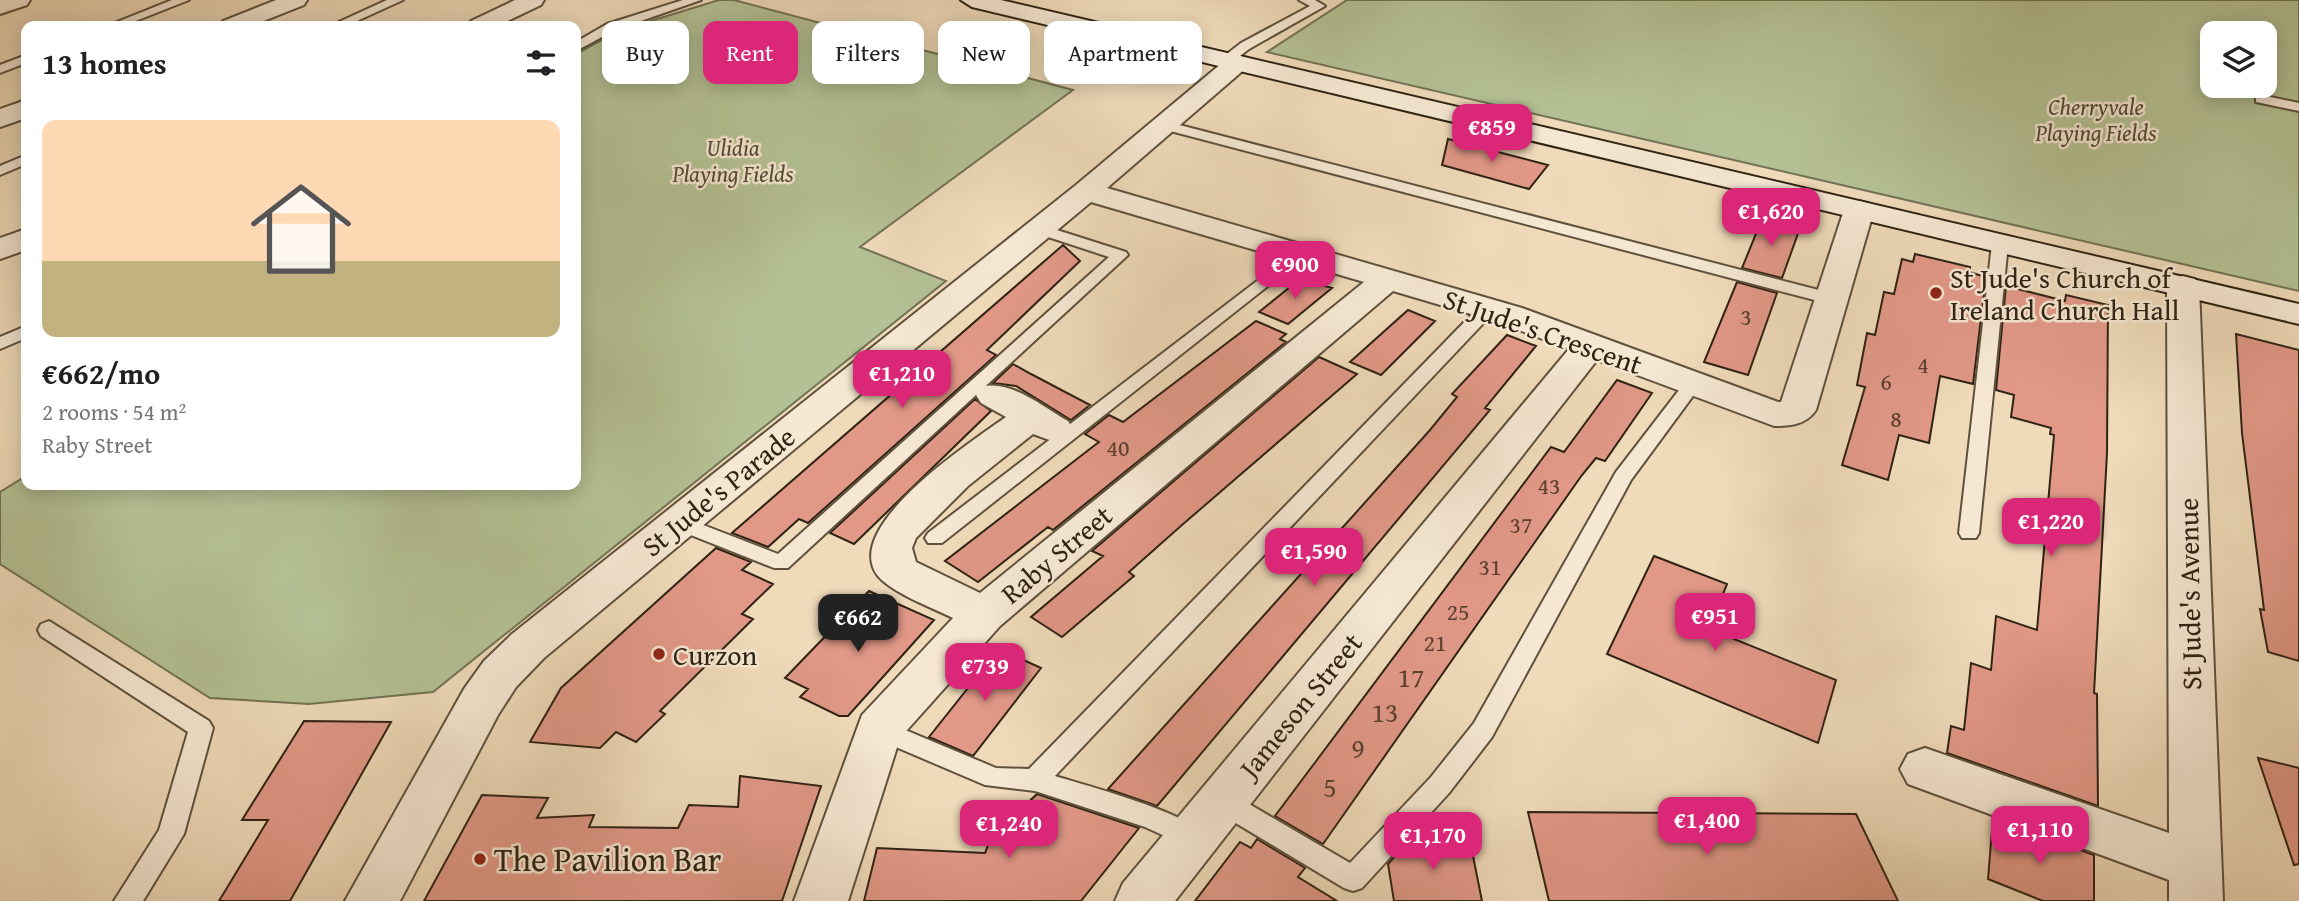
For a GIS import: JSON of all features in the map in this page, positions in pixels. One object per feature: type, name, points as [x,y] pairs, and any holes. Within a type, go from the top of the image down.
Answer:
[{"type":"street","points":[[0,7],[19,0]]},
{"type":"street","points":[[244,21],[296,0]]},
{"type":"street","points":[[489,21],[533,0]]},
{"type":"street","points":[[972,0],[2299,314]]},
{"type":"street","name":"St Jude's Parade","points":[[372,901],[481,702],[500,674],[528,646],[1086,191],[1164,125],[1232,62]]},
{"type":"street","points":[[0,119],[21,110]]},
{"type":"street","name":"St Jude's Crescent","points":[[1086,191],[1487,309],[1774,414],[1788,414],[1797,410],[1858,210]]},
{"type":"street","points":[[0,226],[21,234]]},
{"type":"street","points":[[0,250],[21,239]]},
{"type":"street","name":"Raby Street","points":[[821,901],[879,729],[984,614],[1388,279]]},
{"type":"street","name":"St Jude's Avenue","points":[[2183,286],[2195,884]]},
{"type":"street","name":"Jameson Street","points":[[1142,901],[1590,346]]},
{"type":"street","points":[[984,614],[901,573],[892,565],[892,543],[905,524],[970,462],[1043,423],[994,395]]},
{"type":"street","points":[[1925,769],[2195,884]]},
{"type":"lane","points":[[127,21],[183,0]]},
{"type":"lane","points":[[348,21],[397,0]]},
{"type":"lane","points":[[581,44],[611,27],[695,0]]},
{"type":"lane","points":[[1232,62],[1245,46],[1325,4],[1305,0]]},
{"type":"lane","points":[[0,69],[21,61]]},
{"type":"lane","points":[[2262,99],[2299,107]]},
{"type":"lane","points":[[1164,125],[1832,299]]},
{"type":"lane","points":[[0,171],[21,161]]},
{"type":"lane","points":[[680,523],[781,563],[1120,255],[1038,229]]},
{"type":"lane","points":[[1969,533],[2000,244]]},
{"type":"lane","points":[[935,538],[1300,253]]},
{"type":"lane","points":[[1035,780],[1487,309]]},
{"type":"lane","points":[[0,344],[21,334]]},
{"type":"lane","points":[[1223,802],[1353,879],[1440,785],[1483,730],[1623,477],[1692,385]]},
{"type":"lane","points":[[49,630],[201,728],[171,834],[128,901]]},
{"type":"lane","points":[[879,729],[994,778],[1035,780],[1152,818],[1194,838]]},
{"type":"green space","name":"Ulidia Playing Fields","points":[[719,0],[734,0],[813,21],[812,84],[924,84],[924,50],[938,54],[938,84],[1030,84],[1030,79],[1073,90],[860,247],[946,281],[433,692],[309,704],[210,698],[0,564],[0,492],[21,479],[21,490],[581,490],[581,51],[602,40],[602,84],[689,84],[689,21],[651,21]]},
{"type":"green space","name":"Cherryvale Playing Fields","points":[[1347,0],[2299,0],[2299,291],[1267,52]]},
{"type":"building","points":[[1448,139],[1548,165],[1529,189],[1442,165]]},
{"type":"building","points":[[1762,219],[1800,228],[1782,278],[1742,268]]},
{"type":"building","points":[[1063,245],[1080,261],[987,350],[996,355],[808,523],[799,519],[768,547],[732,533]]},
{"type":"building","points":[[1915,254],[1970,267],[1969,272],[1986,277],[1973,384],[1940,376],[1929,443],[1899,435],[1888,480],[1842,465],[1865,387],[1857,385],[1867,333],[1875,335],[1884,292],[1894,294],[1902,259],[1913,262]]},
{"type":"building","points":[[1300,279],[1332,288],[1288,324],[1259,312]]},
{"type":"building","points":[[1737,282],[1777,293],[1748,375],[1704,362]]},
{"type":"building","points":[[2006,286],[2065,301],[2066,295],[2108,305],[2107,453],[2094,693],[2097,694],[2098,806],[1947,753],[1951,726],[1964,730],[1971,663],[1991,670],[1996,616],[2037,630],[2054,435],[2050,434],[2051,428],[2011,417],[2014,395],[1996,390]]},
{"type":"building","points":[[1408,310],[1435,321],[1381,375],[1350,362]]},
{"type":"building","points":[[1256,321],[1286,334],[1280,339],[1286,342],[1053,530],[1048,527],[978,582],[945,561],[1099,442],[1085,434],[1109,415],[1123,422]]},
{"type":"building","points":[[2236,334],[2299,350],[2299,661],[2268,652],[2260,609],[2264,610],[2242,433]]},
{"type":"building","points":[[1507,335],[1536,346],[1485,408],[1490,410],[1157,806],[1108,789],[1430,430],[1457,397],[1452,394]]},
{"type":"building","points":[[1319,357],[1357,374],[1129,572],[1134,576],[1062,637],[1031,617],[1103,556],[1092,551]]},
{"type":"building","points":[[1013,364],[1090,405],[1071,420],[1016,386],[993,383]]},
{"type":"building","points":[[1617,380],[1652,393],[1605,461],[1596,458],[1582,475],[1323,844],[1275,816],[1551,447],[1564,452]]},
{"type":"building","points":[[975,399],[991,411],[854,544],[830,533]]},
{"type":"building","name":"Curzon","points":[[716,548],[751,562],[742,570],[773,584],[742,614],[753,619],[660,711],[665,714],[636,742],[616,732],[600,748],[530,742],[561,688]]},
{"type":"building","points":[[1654,556],[1727,584],[1709,629],[1836,680],[1818,743],[1607,654]]},
{"type":"building","points":[[869,591],[934,620],[848,716],[839,716],[800,697],[808,689],[785,678]]},
{"type":"building","points":[[999,649],[1041,668],[973,756],[929,737]]},
{"type":"building","points":[[304,721],[391,722],[290,901],[219,901],[268,820],[242,820]]},
{"type":"building","points":[[2258,758],[2299,768],[2299,864],[2294,865]]},
{"type":"building","points":[[740,776],[821,786],[782,901],[424,901],[482,795],[548,798],[537,818],[594,815],[589,827],[678,828],[689,805],[738,807]]},
{"type":"building","points":[[1037,794],[1139,828],[1081,901],[864,901],[877,848],[985,853],[999,816],[1013,817]]},
{"type":"building","points":[[1528,812],[1856,814],[1898,901],[1549,901]]},
{"type":"building","points":[[1993,818],[2094,855],[2094,901],[2043,901],[1988,879]]},
{"type":"building","points":[[1414,835],[1453,836],[1459,855],[1473,856],[1482,901],[1394,901],[1388,864]]},
{"type":"building","points":[[1257,839],[1305,868],[1298,877],[1337,901],[1195,901],[1240,842],[1251,848]]},
{"type":"place","name":"St Jude's Church of Ireland Church Hall","points":[[1936,293]]},
{"type":"place","name":"Curzon","points":[[659,654]]},
{"type":"place","name":"The Pavilion Bar","points":[[480,859]]}]
